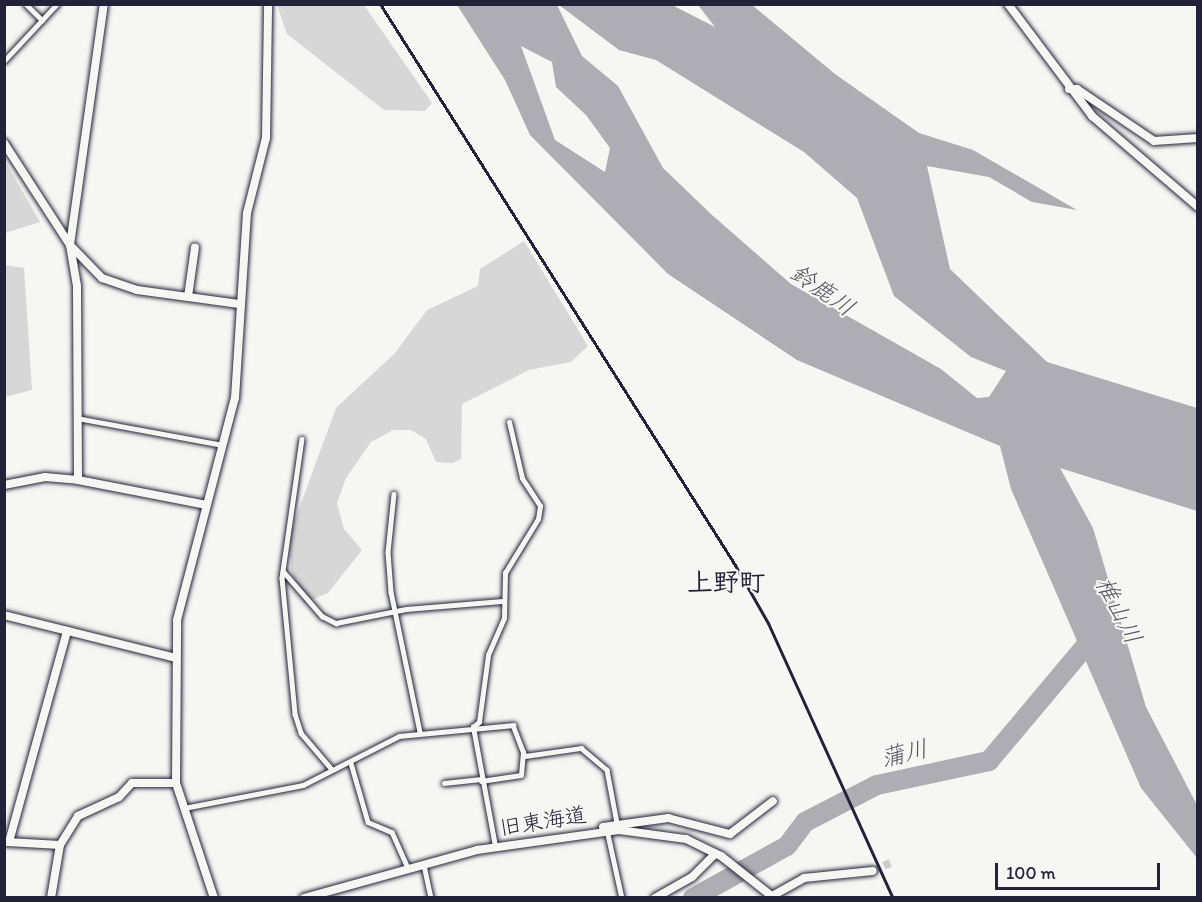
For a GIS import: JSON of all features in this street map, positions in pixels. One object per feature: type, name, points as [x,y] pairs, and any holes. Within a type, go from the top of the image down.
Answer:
[{"type":"street","points":[[78,480],[75,417],[77,286],[70,245],[104,4]]},
{"type":"street","points":[[214,897],[176,783],[177,620],[235,398],[239,304],[247,213],[266,138],[268,4]]},
{"type":"street","points":[[1008,4],[1069,89],[1118,142],[1197,207]]},
{"type":"street","points":[[1069,89],[1077,88],[1154,141],[1197,138]]},
{"type":"street","points":[[4,143],[70,245],[93,270],[119,285],[239,304]]},
{"type":"street","points":[[188,297],[195,247]]},
{"type":"street","points":[[4,485],[45,477],[78,480],[207,505]]},
{"type":"street","points":[[4,615],[177,658]]},
{"type":"street","points":[[60,845],[7,842],[67,631]]},
{"type":"street","points":[[51,897],[60,845],[78,816],[119,797],[132,783],[176,783]]},
{"type":"street","points":[[585,831],[617,823],[678,819],[730,834],[773,801]]},
{"type":"street","name":"旧東海道","points":[[304,897],[423,861],[495,846],[585,831],[607,830],[658,832],[718,855],[773,897]]},
{"type":"street","points":[[655,897],[692,877],[718,855]]},
{"type":"street","points":[[773,897],[804,878],[873,871]]},
{"type":"lane","points":[[26,4],[42,20]]},
{"type":"lane","points":[[4,61],[57,4]]},
{"type":"lane","points":[[75,417],[222,445]]},
{"type":"lane","points":[[473,727],[479,722],[488,655],[504,618],[502,601],[511,556],[534,526],[540,506],[522,478],[509,422]]},
{"type":"lane","points":[[302,439],[282,571],[295,714],[301,733],[330,767]]},
{"type":"lane","points":[[394,494],[388,552],[394,615],[420,732]]},
{"type":"lane","points":[[282,571],[330,621],[394,615],[406,609],[502,601]]},
{"type":"lane","points":[[184,808],[284,791],[330,767],[351,764],[399,736],[420,732],[513,725],[525,756],[580,747],[610,773],[617,823]]},
{"type":"lane","points":[[473,727],[495,846]]},
{"type":"lane","points":[[444,783],[521,776],[523,751]]},
{"type":"lane","points":[[351,764],[368,822],[392,832],[407,865]]},
{"type":"lane","points":[[607,830],[622,897]]},
{"type":"lane","points":[[423,861],[431,897]]},
{"type":"shaded area","points":[[277,5],[364,5],[432,103],[425,111],[384,110],[287,34]]},
{"type":"shaded area","points":[[457,5],[557,5],[582,56],[618,86],[663,168],[712,215],[791,284],[941,369],[977,398],[989,397],[1006,371],[971,357],[894,296],[857,198],[804,152],[656,60],[619,50],[559,5],[672,5],[715,27],[698,5],[752,5],[835,74],[919,133],[973,150],[1077,210],[1032,202],[989,177],[927,166],[950,269],[1047,362],[1197,408],[1197,511],[1060,468],[1093,528],[1146,707],[1197,805],[1197,858],[1141,788],[1011,489],[1000,446],[797,360],[668,274],[530,135],[505,80]],"holes":[[[521,46],[552,62],[556,87],[586,115],[610,148],[605,172],[555,140]]]},
{"type":"shaded area","points":[[4,159],[40,222],[5,233],[4,233]]},
{"type":"shaded area","points":[[524,241],[588,346],[571,362],[529,370],[462,404],[461,459],[453,463],[436,462],[426,439],[411,430],[393,430],[371,442],[346,478],[337,503],[344,529],[362,550],[328,593],[304,603],[291,570],[289,536],[336,408],[395,353],[427,310],[478,286],[480,269]]},
{"type":"shaded area","points":[[5,265],[24,268],[32,390],[5,397]]},
{"type":"waterway","name":"蒲川","points":[[693,898],[787,846],[805,822],[877,785],[989,761],[1099,630]]},
{"type":"tunnel","points":[[873,871],[890,863]]},
{"type":"railway","points":[[380,4],[735,565],[768,623],[893,898]]},
{"type":"district","name":"上野町","points":[[726,583]]},
{"type":"water label","name":"鈴鹿川","points":[[823,290]]},
{"type":"water label","name":"椎山川","points":[[1119,610]]}]
